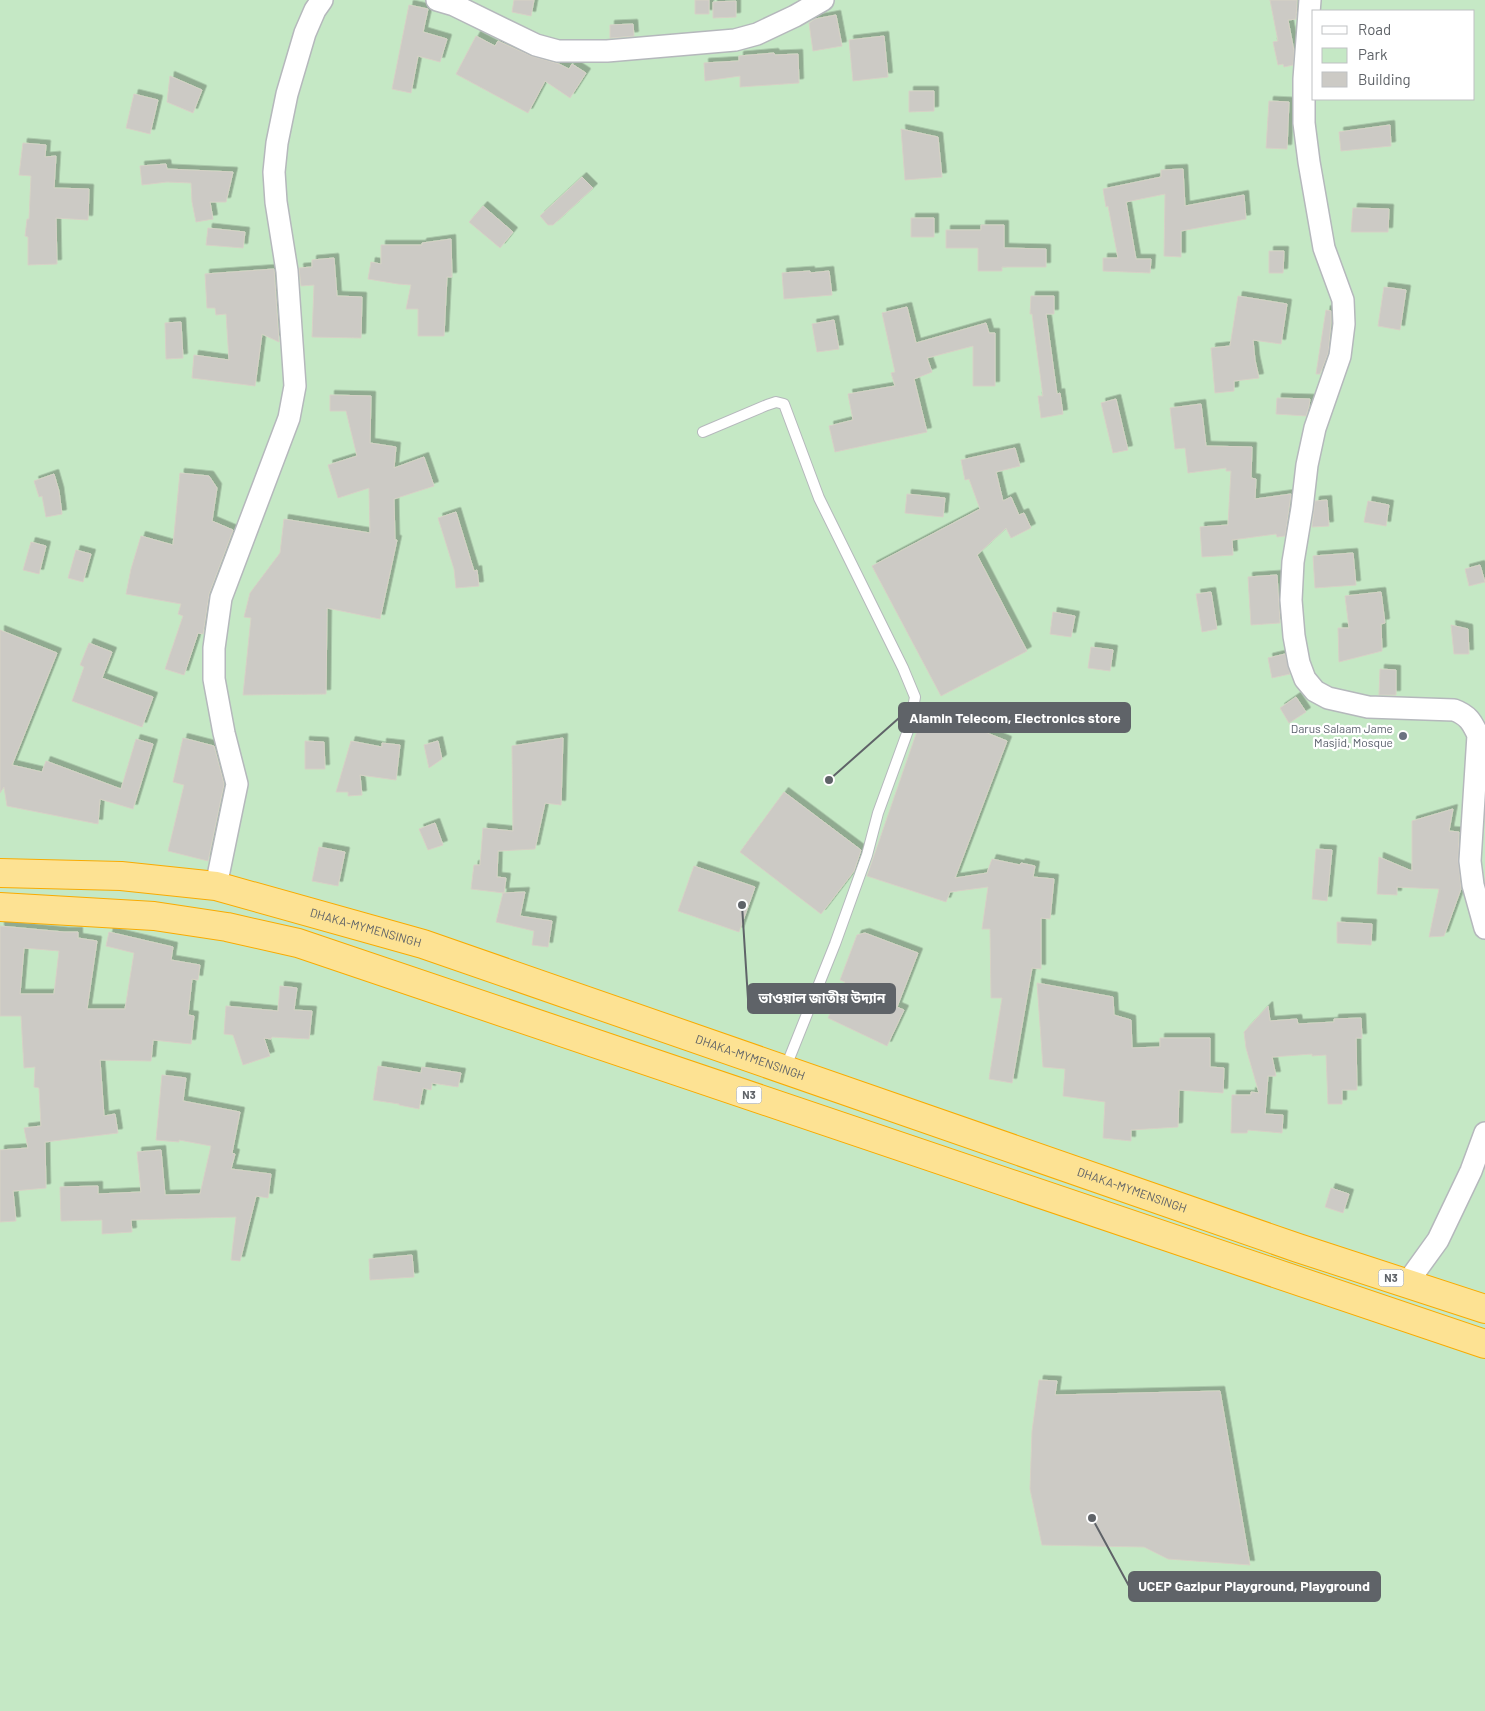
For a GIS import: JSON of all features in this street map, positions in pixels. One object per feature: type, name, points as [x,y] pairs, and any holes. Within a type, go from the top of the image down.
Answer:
[{"type":"highway","name":"DHAKA-MYMENSINGH","points":[[0,873],[121,876],[216,886],[424,944],[1298,1248],[1485,1309]]},
{"type":"highway","name":"N3","points":[[0,907],[154,916],[227,927],[298,943],[1485,1344]]},
{"type":"street","points":[[216,886],[237,784],[224,734],[214,679],[214,648],[221,598],[289,418],[295,386],[287,270],[276,202],[274,172],[277,142],[287,94],[306,33],[315,10],[322,0]]},
{"type":"street","points":[[438,0],[454,5],[536,45],[558,51],[607,51],[735,40],[757,34],[823,0]]},
{"type":"street","points":[[1310,0],[1304,79],[1304,123],[1324,248],[1343,300],[1344,324],[1340,356],[1315,428],[1306,465],[1302,508],[1293,562],[1291,600],[1294,636],[1299,663],[1305,679],[1315,691],[1328,698],[1368,707],[1454,710],[1463,713],[1471,720],[1478,735],[1470,861],[1473,885],[1485,928]]},
{"type":"street","points":[[1407,1283],[1438,1240],[1471,1170],[1485,1133]]},
{"type":"lane","points":[[703,432],[767,405],[776,402],[784,404],[819,498],[903,668],[915,697],[910,725],[878,813],[867,855],[835,944],[785,1070]]},
{"type":"green space","points":[[0,0],[1485,0],[1485,1711],[0,1711]]},
{"type":"building","points":[[514,0],[534,0],[531,16],[512,12]]},
{"type":"building","points":[[695,0],[709,0],[709,14],[695,14]]},
{"type":"building","points":[[1270,0],[1297,0],[1296,19],[1288,20],[1294,51],[1293,65],[1284,67],[1283,64],[1278,65],[1273,42],[1278,41]]},
{"type":"building","points":[[736,1],[736,17],[713,18],[713,2]]},
{"type":"building","points":[[409,5],[428,9],[423,32],[447,39],[440,62],[418,56],[411,93],[392,89]]},
{"type":"building","points":[[836,15],[842,46],[813,51],[809,23],[815,19]]},
{"type":"building","points":[[633,24],[634,36],[610,38],[610,25]]},
{"type":"building","points":[[476,36],[495,46],[498,41],[531,56],[569,69],[572,64],[586,73],[570,98],[545,81],[528,113],[456,74]]},
{"type":"building","points":[[884,36],[888,77],[853,81],[849,40]]},
{"type":"building","points":[[774,53],[775,55],[798,54],[799,83],[740,87],[740,76],[705,81],[704,63],[739,61],[739,56]]},
{"type":"building","points":[[170,76],[202,90],[193,113],[167,102]]},
{"type":"building","points":[[909,91],[934,91],[934,111],[909,112]]},
{"type":"building","points":[[134,94],[158,100],[150,134],[126,128]]},
{"type":"building","points":[[1269,101],[1289,102],[1287,149],[1266,148]]},
{"type":"building","points":[[1390,125],[1391,146],[1341,151],[1339,132]]},
{"type":"building","points":[[901,129],[938,137],[942,177],[905,180]]},
{"type":"building","points":[[23,143],[46,145],[45,157],[56,156],[54,188],[89,189],[88,220],[56,218],[57,264],[28,265],[28,237],[25,236],[27,219],[29,219],[31,176],[19,175]]},
{"type":"building","points":[[166,164],[167,169],[233,172],[226,202],[210,202],[213,219],[196,222],[191,183],[167,182],[142,185],[140,166]]},
{"type":"building","points":[[1183,169],[1185,206],[1244,195],[1246,219],[1181,231],[1181,257],[1164,256],[1165,194],[1126,202],[1136,259],[1151,259],[1150,273],[1103,271],[1103,258],[1118,258],[1103,189],[1161,177],[1161,170]]},
{"type":"building","points":[[582,177],[593,188],[553,225],[548,225],[540,216]]},
{"type":"building","points":[[483,206],[513,232],[500,248],[469,222]]},
{"type":"building","points":[[1353,208],[1389,209],[1388,232],[1351,232]]},
{"type":"building","points":[[911,218],[934,218],[934,237],[911,237]]},
{"type":"building","points":[[981,225],[1004,225],[1004,248],[1046,249],[1046,267],[1002,267],[1002,271],[978,271],[978,248],[946,248],[946,230],[981,230]]},
{"type":"building","points":[[208,228],[245,232],[243,248],[206,245]]},
{"type":"building","points":[[451,239],[452,277],[447,277],[444,336],[418,336],[418,309],[406,309],[411,285],[368,279],[371,262],[381,264],[381,245],[422,245],[422,243]]},
{"type":"building","points":[[1269,251],[1284,251],[1283,273],[1269,273]]},
{"type":"building","points":[[334,258],[337,296],[362,297],[361,338],[312,337],[314,285],[301,286],[299,268],[312,267],[312,260]]},
{"type":"building","points":[[274,269],[279,342],[262,334],[255,386],[192,378],[194,355],[229,360],[226,314],[216,315],[215,308],[207,308],[205,274]]},
{"type":"building","points":[[810,271],[810,273],[829,271],[832,295],[784,299],[782,273]]},
{"type":"building","points":[[1384,287],[1406,290],[1400,330],[1378,326]]},
{"type":"building","points":[[1031,296],[1054,296],[1054,314],[1046,314],[1057,394],[1060,393],[1063,414],[1041,418],[1038,396],[1043,396],[1032,314],[1030,314]]},
{"type":"building","points":[[1238,296],[1287,304],[1281,344],[1253,340],[1259,378],[1234,381],[1234,391],[1215,393],[1211,348],[1230,346]]},
{"type":"building","points":[[907,307],[916,343],[986,323],[989,333],[995,333],[995,386],[973,386],[973,346],[927,358],[932,372],[914,379],[927,432],[835,452],[829,426],[853,420],[848,394],[895,386],[891,373],[895,372],[882,313]]},
{"type":"building","points":[[1326,310],[1331,311],[1328,353],[1320,374],[1316,374]]},
{"type":"building","points":[[834,320],[839,349],[817,352],[812,324]]},
{"type":"building","points":[[181,322],[183,358],[166,359],[165,323]]},
{"type":"building","points":[[330,395],[371,396],[370,443],[396,447],[394,468],[424,457],[434,486],[394,499],[395,540],[397,540],[380,619],[327,608],[326,694],[243,695],[251,618],[244,617],[250,593],[280,553],[284,519],[370,533],[369,488],[338,498],[328,465],[357,456],[346,411],[330,411]]},
{"type":"building","points":[[1277,398],[1310,399],[1306,416],[1276,414]]},
{"type":"building","points":[[1116,399],[1128,450],[1113,453],[1101,403]]},
{"type":"building","points":[[1201,404],[1206,446],[1252,447],[1251,478],[1256,479],[1255,499],[1291,494],[1285,536],[1277,537],[1276,534],[1232,540],[1233,555],[1202,557],[1200,527],[1228,525],[1231,471],[1226,471],[1226,468],[1188,473],[1185,448],[1175,449],[1170,408]]},
{"type":"building","points":[[1015,448],[1020,466],[996,472],[1003,501],[1011,497],[1019,515],[1024,513],[1031,528],[1011,538],[1006,528],[977,555],[1027,651],[941,696],[872,566],[980,509],[969,479],[965,480],[961,460]]},
{"type":"building","points":[[180,473],[209,476],[217,488],[212,521],[233,530],[209,594],[203,634],[198,633],[184,675],[165,669],[183,616],[178,614],[181,604],[126,594],[141,536],[173,545]]},
{"type":"building","points":[[54,474],[59,491],[62,514],[46,517],[42,496],[39,497],[34,481]]},
{"type":"building","points":[[907,494],[945,498],[943,517],[905,513]]},
{"type":"building","points":[[1327,500],[1329,526],[1312,527],[1315,501]]},
{"type":"building","points":[[1368,501],[1389,505],[1386,526],[1364,522]]},
{"type":"building","points":[[456,512],[474,571],[477,570],[479,586],[456,588],[454,569],[438,518]]},
{"type":"building","points":[[31,542],[46,546],[39,574],[23,570]]},
{"type":"building","points":[[76,550],[91,554],[83,582],[68,578]]},
{"type":"building","points":[[1353,553],[1356,585],[1315,588],[1313,556]]},
{"type":"building","points":[[1480,565],[1485,582],[1469,586],[1465,569]]},
{"type":"building","points":[[1277,575],[1280,623],[1251,625],[1248,577]]},
{"type":"building","points":[[1211,592],[1217,629],[1202,632],[1196,594]]},
{"type":"building","points":[[1381,592],[1385,623],[1381,624],[1382,651],[1339,662],[1338,628],[1349,628],[1345,596]]},
{"type":"building","points":[[1053,612],[1075,616],[1071,637],[1050,634]]},
{"type":"building","points":[[1451,625],[1468,629],[1469,654],[1454,654]]},
{"type":"building","points":[[0,630],[57,653],[12,765],[42,772],[46,761],[121,789],[136,739],[153,744],[133,809],[100,799],[98,824],[7,806],[4,787],[0,793]]},
{"type":"building","points":[[89,643],[112,652],[102,678],[153,697],[142,727],[72,701],[84,667],[80,665]]},
{"type":"building","points":[[1091,647],[1113,650],[1110,671],[1088,668]]},
{"type":"building","points":[[1285,654],[1290,674],[1272,678],[1268,658]]},
{"type":"building","points":[[1380,669],[1396,670],[1396,695],[1379,695]]},
{"type":"building","points":[[1296,697],[1306,712],[1289,723],[1280,708]]},
{"type":"building","points":[[925,708],[1007,741],[955,878],[987,873],[992,859],[1035,866],[1033,877],[1054,879],[1050,919],[1041,918],[1041,969],[1032,968],[1012,1083],[989,1079],[1002,998],[991,998],[990,929],[982,929],[988,887],[950,892],[946,902],[867,876]]},
{"type":"building","points":[[183,738],[214,746],[224,784],[208,861],[168,851],[184,785],[173,782]]},
{"type":"building","points":[[563,738],[561,805],[545,803],[535,849],[498,851],[497,877],[506,878],[504,893],[471,889],[474,865],[480,865],[483,828],[513,831],[512,746]]},
{"type":"building","points":[[305,741],[324,742],[325,769],[305,769]]},
{"type":"building","points":[[351,741],[382,747],[382,743],[400,745],[396,780],[360,775],[362,795],[348,796],[348,792],[336,792]]},
{"type":"building","points":[[438,741],[442,759],[429,768],[424,745]]},
{"type":"building","points":[[784,792],[861,850],[854,871],[821,914],[740,852]]},
{"type":"building","points":[[1453,809],[1449,831],[1459,832],[1458,860],[1461,889],[1444,936],[1429,937],[1439,889],[1397,887],[1397,895],[1377,894],[1379,857],[1412,871],[1412,821]]},
{"type":"building","points":[[435,823],[443,845],[428,850],[419,829]]},
{"type":"building","points":[[319,847],[345,852],[338,886],[312,881]]},
{"type":"building","points":[[1316,849],[1332,850],[1327,901],[1312,899]]},
{"type":"building","points":[[694,866],[755,887],[739,932],[678,911]]},
{"type":"building","points":[[525,892],[520,916],[552,921],[548,947],[532,945],[534,931],[496,922],[503,893]]},
{"type":"building","points":[[1337,922],[1372,924],[1371,945],[1337,943]]},
{"type":"building","points":[[0,926],[78,932],[78,938],[97,941],[87,1009],[125,1009],[134,953],[106,946],[109,932],[173,947],[171,960],[200,965],[198,980],[192,979],[188,1015],[194,1016],[191,1044],[153,1040],[151,1061],[100,1060],[104,1116],[115,1114],[118,1133],[45,1142],[46,1188],[13,1191],[16,1221],[0,1222],[0,1150],[28,1148],[24,1128],[41,1126],[39,1088],[34,1087],[35,1067],[24,1068],[21,1016],[0,1016]],"holes":[[[24,948],[59,951],[54,994],[20,994]]]},
{"type":"building","points":[[865,933],[918,953],[897,1007],[904,1010],[887,1046],[828,1018],[845,982],[840,980],[857,935]]},
{"type":"building","points":[[1037,983],[1113,997],[1114,1015],[1131,1020],[1132,1048],[1160,1047],[1160,1038],[1210,1038],[1210,1067],[1224,1068],[1223,1093],[1179,1090],[1178,1127],[1131,1130],[1131,1141],[1103,1138],[1105,1102],[1063,1096],[1065,1069],[1043,1067]]},
{"type":"building","points":[[280,986],[297,988],[294,1010],[312,1011],[309,1039],[264,1038],[270,1056],[243,1065],[233,1035],[224,1034],[226,1006],[278,1011]]},
{"type":"building","points":[[1268,1006],[1270,1021],[1297,1019],[1298,1024],[1334,1022],[1334,1019],[1361,1018],[1362,1038],[1356,1038],[1357,1090],[1342,1090],[1342,1104],[1328,1104],[1326,1055],[1312,1056],[1312,1054],[1272,1057],[1276,1076],[1268,1076],[1265,1114],[1283,1115],[1282,1133],[1248,1130],[1247,1133],[1231,1133],[1232,1095],[1251,1095],[1251,1092],[1259,1093],[1246,1048],[1244,1032]]},
{"type":"building","points":[[378,1066],[421,1073],[422,1067],[461,1073],[458,1087],[432,1083],[431,1090],[423,1088],[419,1109],[373,1100]]},
{"type":"building","points":[[162,1075],[186,1078],[183,1101],[240,1112],[232,1153],[235,1154],[231,1169],[271,1174],[268,1198],[256,1196],[240,1261],[231,1260],[236,1217],[131,1220],[132,1232],[102,1234],[102,1220],[61,1221],[60,1187],[98,1186],[98,1194],[141,1192],[137,1152],[161,1150],[165,1195],[200,1194],[211,1146],[179,1140],[179,1142],[156,1140]]},
{"type":"building","points":[[1331,1188],[1349,1194],[1343,1213],[1325,1207]]},
{"type":"building","points":[[412,1255],[414,1277],[370,1280],[369,1259]]},
{"type":"building","points":[[1039,1380],[1057,1381],[1055,1395],[1220,1391],[1250,1565],[1168,1559],[1144,1547],[1042,1545],[1030,1489],[1032,1431]]},
{"type":"place","name":"Darus Salaam Jame Masjid, Mosque","points":[[1403,736]]},
{"type":"place","name":"Alamin Telecom, Electronics store","points":[[829,780]]},
{"type":"place","name":"ভাওয়াল জাতীয় উদ্যান","points":[[742,905]]},
{"type":"place","name":"UCEP Gazipur Playground, Playground","points":[[1092,1518]]}]
